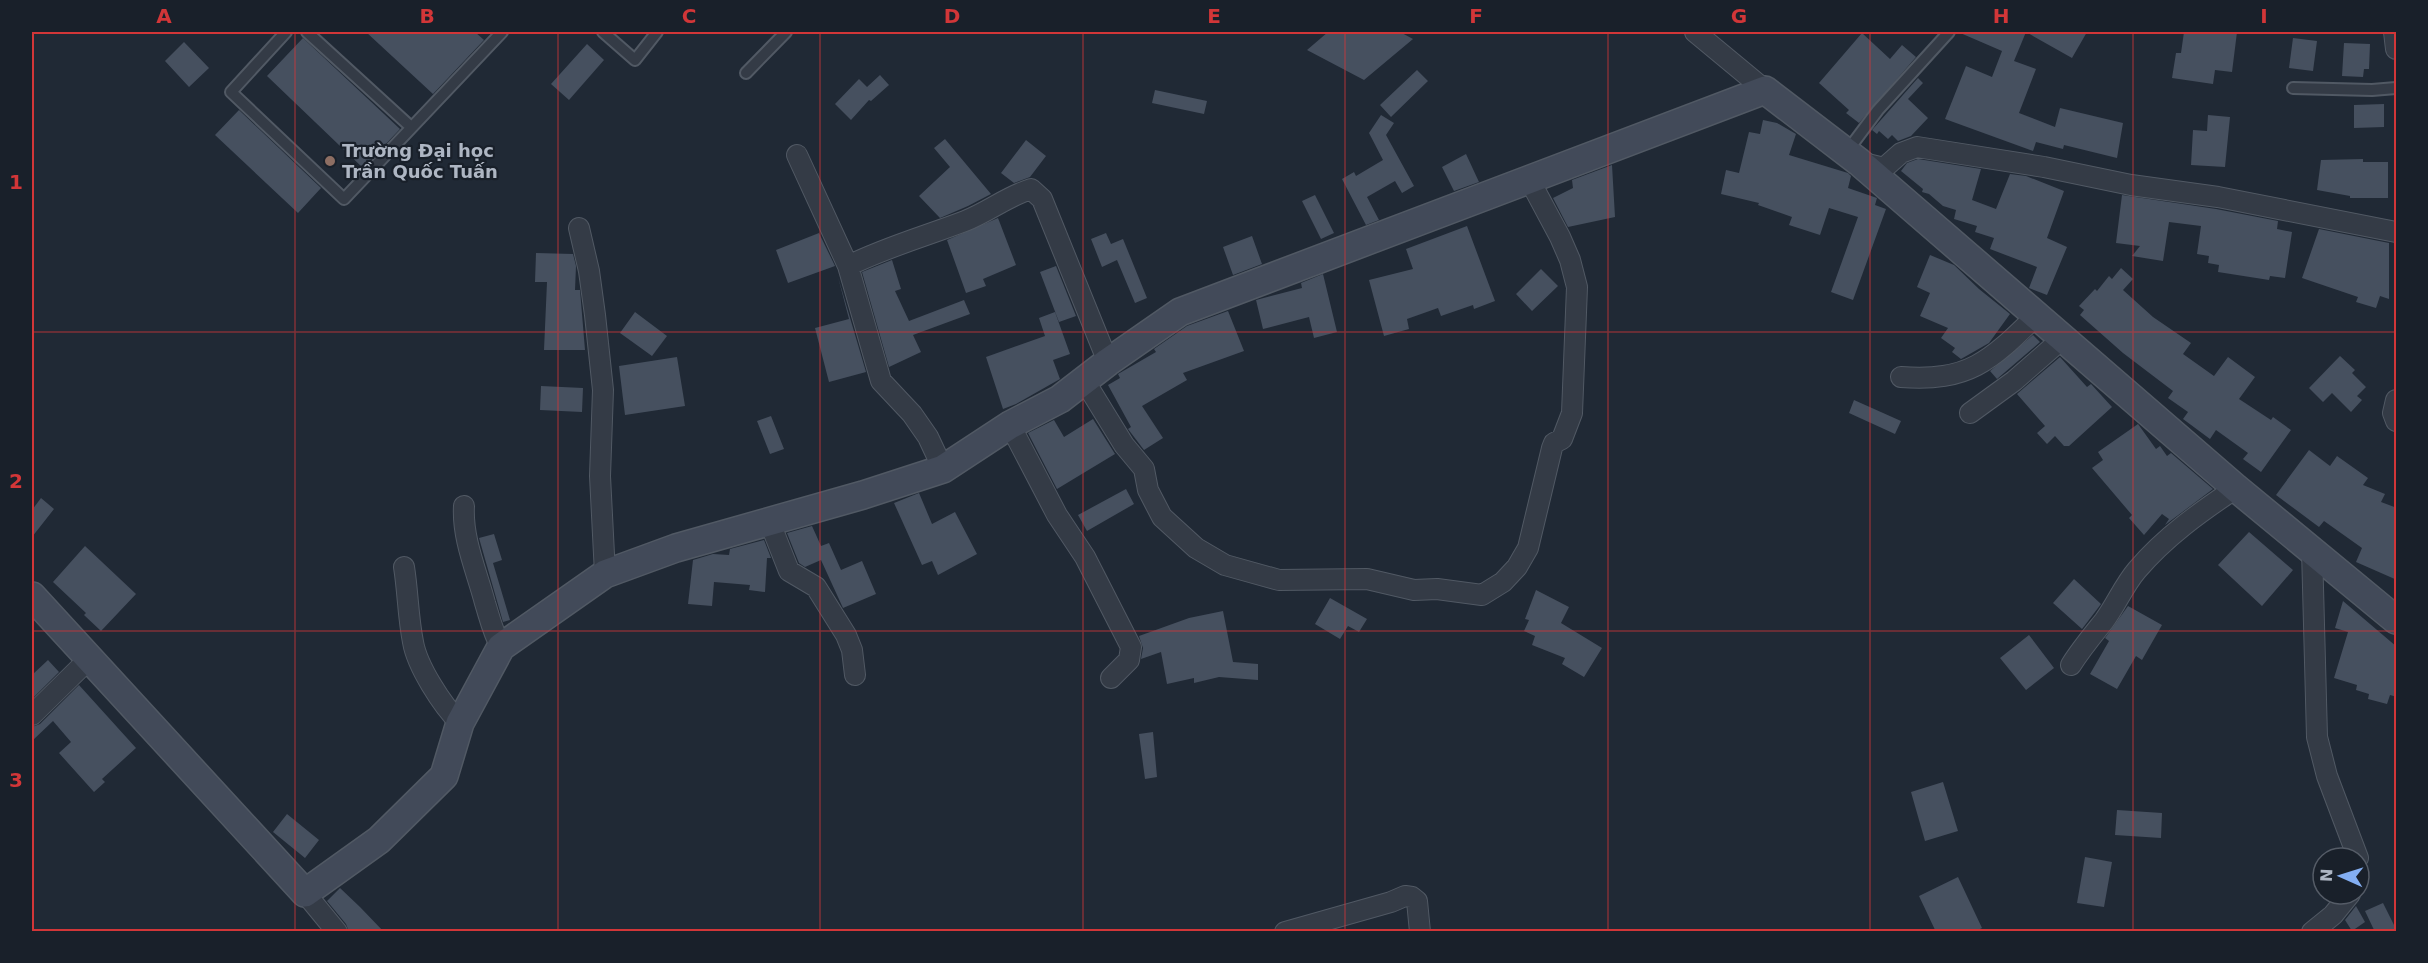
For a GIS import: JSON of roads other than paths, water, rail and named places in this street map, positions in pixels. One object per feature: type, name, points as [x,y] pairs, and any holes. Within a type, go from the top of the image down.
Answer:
[{"type":"street","points":[[1695,32],[1765,90],[1859,162],[2236,488],[2397,620]]},
{"type":"street","points":[[2394,32],[2397,49]]},
{"type":"street","points":[[305,892],[379,840],[444,776],[460,723],[501,647],[605,574],[676,548],[773,522],[943,469],[1010,425],[1060,399],[1107,362],[1180,312],[1765,90]]},
{"type":"street","points":[[1859,162],[1884,168],[1901,153],[1917,147],[2043,167],[2131,185],[2218,197],[2396,232],[2397,225]]},
{"type":"street","points":[[797,155],[848,266],[881,381],[912,414],[928,437],[943,469]]},
{"type":"street","points":[[1084,380],[1124,445],[1144,469],[1148,490],[1162,517],[1196,548],[1224,565],[1279,580],[1367,579],[1414,590],[1437,589],[1482,595],[1503,582],[1517,567],[1528,548],[1552,448],[1554,443],[1562,439],[1572,413],[1577,287],[1570,260],[1560,237],[1530,181]]},
{"type":"street","points":[[848,266],[877,252],[968,220],[1013,195],[1031,189],[1042,199],[1107,362]]},
{"type":"street","points":[[579,228],[594,304],[603,390],[600,476],[605,574]]},
{"type":"street","points":[[1901,377],[1929,379],[1969,370],[1984,362],[2036,316]]},
{"type":"street","points":[[1970,412],[2014,381],[2062,339]]},
{"type":"street","points":[[2397,400],[2393,413],[2397,421]]},
{"type":"street","points":[[1010,425],[1057,515],[1085,557],[1131,646],[1129,660],[1111,678]]},
{"type":"street","points":[[2071,665],[2085,642],[2105,620],[2136,570],[2159,545],[2199,513],[2236,488]]},
{"type":"street","points":[[464,506],[465,531],[477,577],[494,634],[501,647]]},
{"type":"street","points":[[773,522],[774,533],[789,571],[816,587],[846,636],[852,650],[855,675]]},
{"type":"street","points":[[2312,550],[2317,737],[2328,776],[2354,846]]},
{"type":"street","points":[[404,567],[413,644],[420,664],[450,712],[460,723]]},
{"type":"street","points":[[32,596],[305,892],[337,932]]},
{"type":"street","points":[[32,715],[90,658]]},
{"type":"street","points":[[1286,932],[1405,896],[1413,897],[1417,901],[1420,932]]},
{"type":"street","points":[[2312,932],[2334,915],[2341,906]]},
{"type":"lane","points":[[286,32],[231,92],[344,199],[501,32]]},
{"type":"lane","points":[[307,32],[411,127]]},
{"type":"lane","points":[[603,32],[635,60],[657,32]]},
{"type":"lane","points":[[747,73],[786,32]]},
{"type":"lane","points":[[1859,162],[1851,146],[1878,110],[1949,32]]},
{"type":"lane","points":[[2293,88],[2372,90],[2397,88]]},
{"type":"place","name":"Trường Đại học Trần Quốc Tuấn","points":[[330,161]]}]
